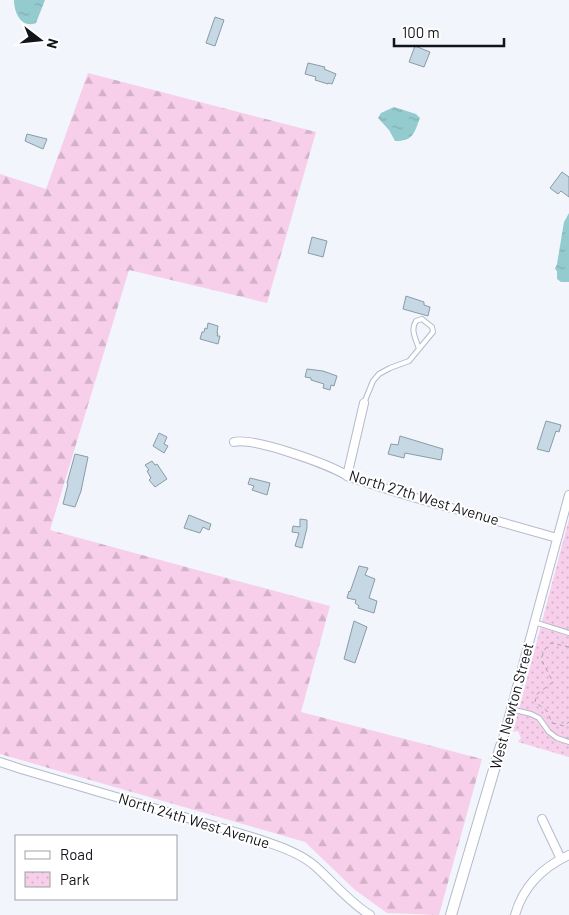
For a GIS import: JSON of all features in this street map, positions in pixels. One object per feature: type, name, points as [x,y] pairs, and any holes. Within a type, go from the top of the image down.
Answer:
[{"type":"street","points":[[347,476],[364,403]]},
{"type":"street","name":"North 27th West Avenue","points":[[234,442],[240,440],[296,455],[323,464],[347,476],[409,496],[557,538]]},
{"type":"street","name":"West Newton Street","points":[[451,915],[501,746],[569,495]]},
{"type":"street","name":"North 24th West Avenue","points":[[0,762],[21,770],[281,847],[314,865],[370,915]]},
{"type":"street","points":[[542,819],[561,859]]},
{"type":"street","points":[[515,915],[526,890],[535,878],[569,855]]},
{"type":"lane","points":[[364,403],[373,381],[379,374],[409,361],[419,349],[433,332],[432,327],[422,319],[416,320],[413,326],[419,349]]},
{"type":"lane","points":[[534,622],[569,633]]},
{"type":"lane","points":[[511,709],[539,718],[549,732],[557,738],[569,742]]},
{"type":"path","points":[[569,647],[551,643],[545,649],[541,659],[553,682],[537,694],[535,702],[547,711],[552,723],[564,726],[569,722]]},
{"type":"green space","points":[[88,73],[316,132],[267,303],[129,270],[50,530],[330,606],[301,712],[482,759],[439,915],[387,913],[355,890],[305,842],[0,754],[0,174],[46,189]]},
{"type":"green space","points":[[569,519],[569,757],[518,742],[521,738],[518,731],[513,732]]},
{"type":"water","points":[[14,0],[45,0],[36,23],[26,24],[22,22],[15,10]]},
{"type":"water","points":[[394,107],[416,114],[420,118],[412,136],[406,140],[395,141],[389,130],[378,118],[381,113]]},
{"type":"water","points":[[569,213],[569,282],[561,282],[557,279],[557,271],[555,269],[564,222]]},
{"type":"building","points":[[215,17],[224,20],[215,46],[206,43]]},
{"type":"building","points":[[415,46],[430,52],[424,67],[409,62]]},
{"type":"building","points":[[308,63],[325,67],[324,69],[336,74],[332,84],[315,80],[316,77],[305,74]]},
{"type":"building","points":[[27,134],[47,139],[43,149],[25,141]]},
{"type":"building","points":[[562,172],[569,177],[569,197],[561,191],[558,194],[550,188]]},
{"type":"building","points":[[312,237],[327,241],[323,257],[308,253]]},
{"type":"building","points":[[406,296],[424,302],[424,305],[430,307],[428,316],[403,309]]},
{"type":"building","points":[[208,323],[218,326],[217,336],[220,336],[218,344],[200,339],[202,332],[204,332],[205,328],[207,329]]},
{"type":"building","points":[[307,369],[323,371],[337,376],[334,386],[331,385],[330,390],[323,388],[324,384],[305,377]]},
{"type":"building","points":[[546,421],[561,425],[559,432],[556,431],[549,452],[537,449]]},
{"type":"building","points":[[159,433],[167,437],[164,444],[168,446],[164,453],[153,446]]},
{"type":"building","points":[[400,436],[443,449],[441,460],[405,453],[404,458],[388,454],[391,444],[398,445]]},
{"type":"building","points":[[75,454],[88,457],[81,491],[75,507],[63,504]]},
{"type":"building","points":[[152,461],[155,465],[157,464],[167,479],[155,487],[149,480],[151,478],[147,471],[149,470],[145,465]]},
{"type":"building","points":[[250,478],[270,483],[267,495],[252,490],[254,486],[248,484]]},
{"type":"building","points":[[189,515],[211,524],[209,530],[203,527],[200,533],[184,528]]},
{"type":"building","points":[[300,519],[307,520],[302,548],[295,546],[299,533],[292,532],[293,526],[300,527]]},
{"type":"building","points":[[359,566],[368,568],[365,575],[375,579],[369,598],[377,601],[374,613],[358,608],[359,606],[355,603],[356,600],[347,598]]},
{"type":"building","points":[[354,621],[367,627],[355,663],[344,659]]}]
